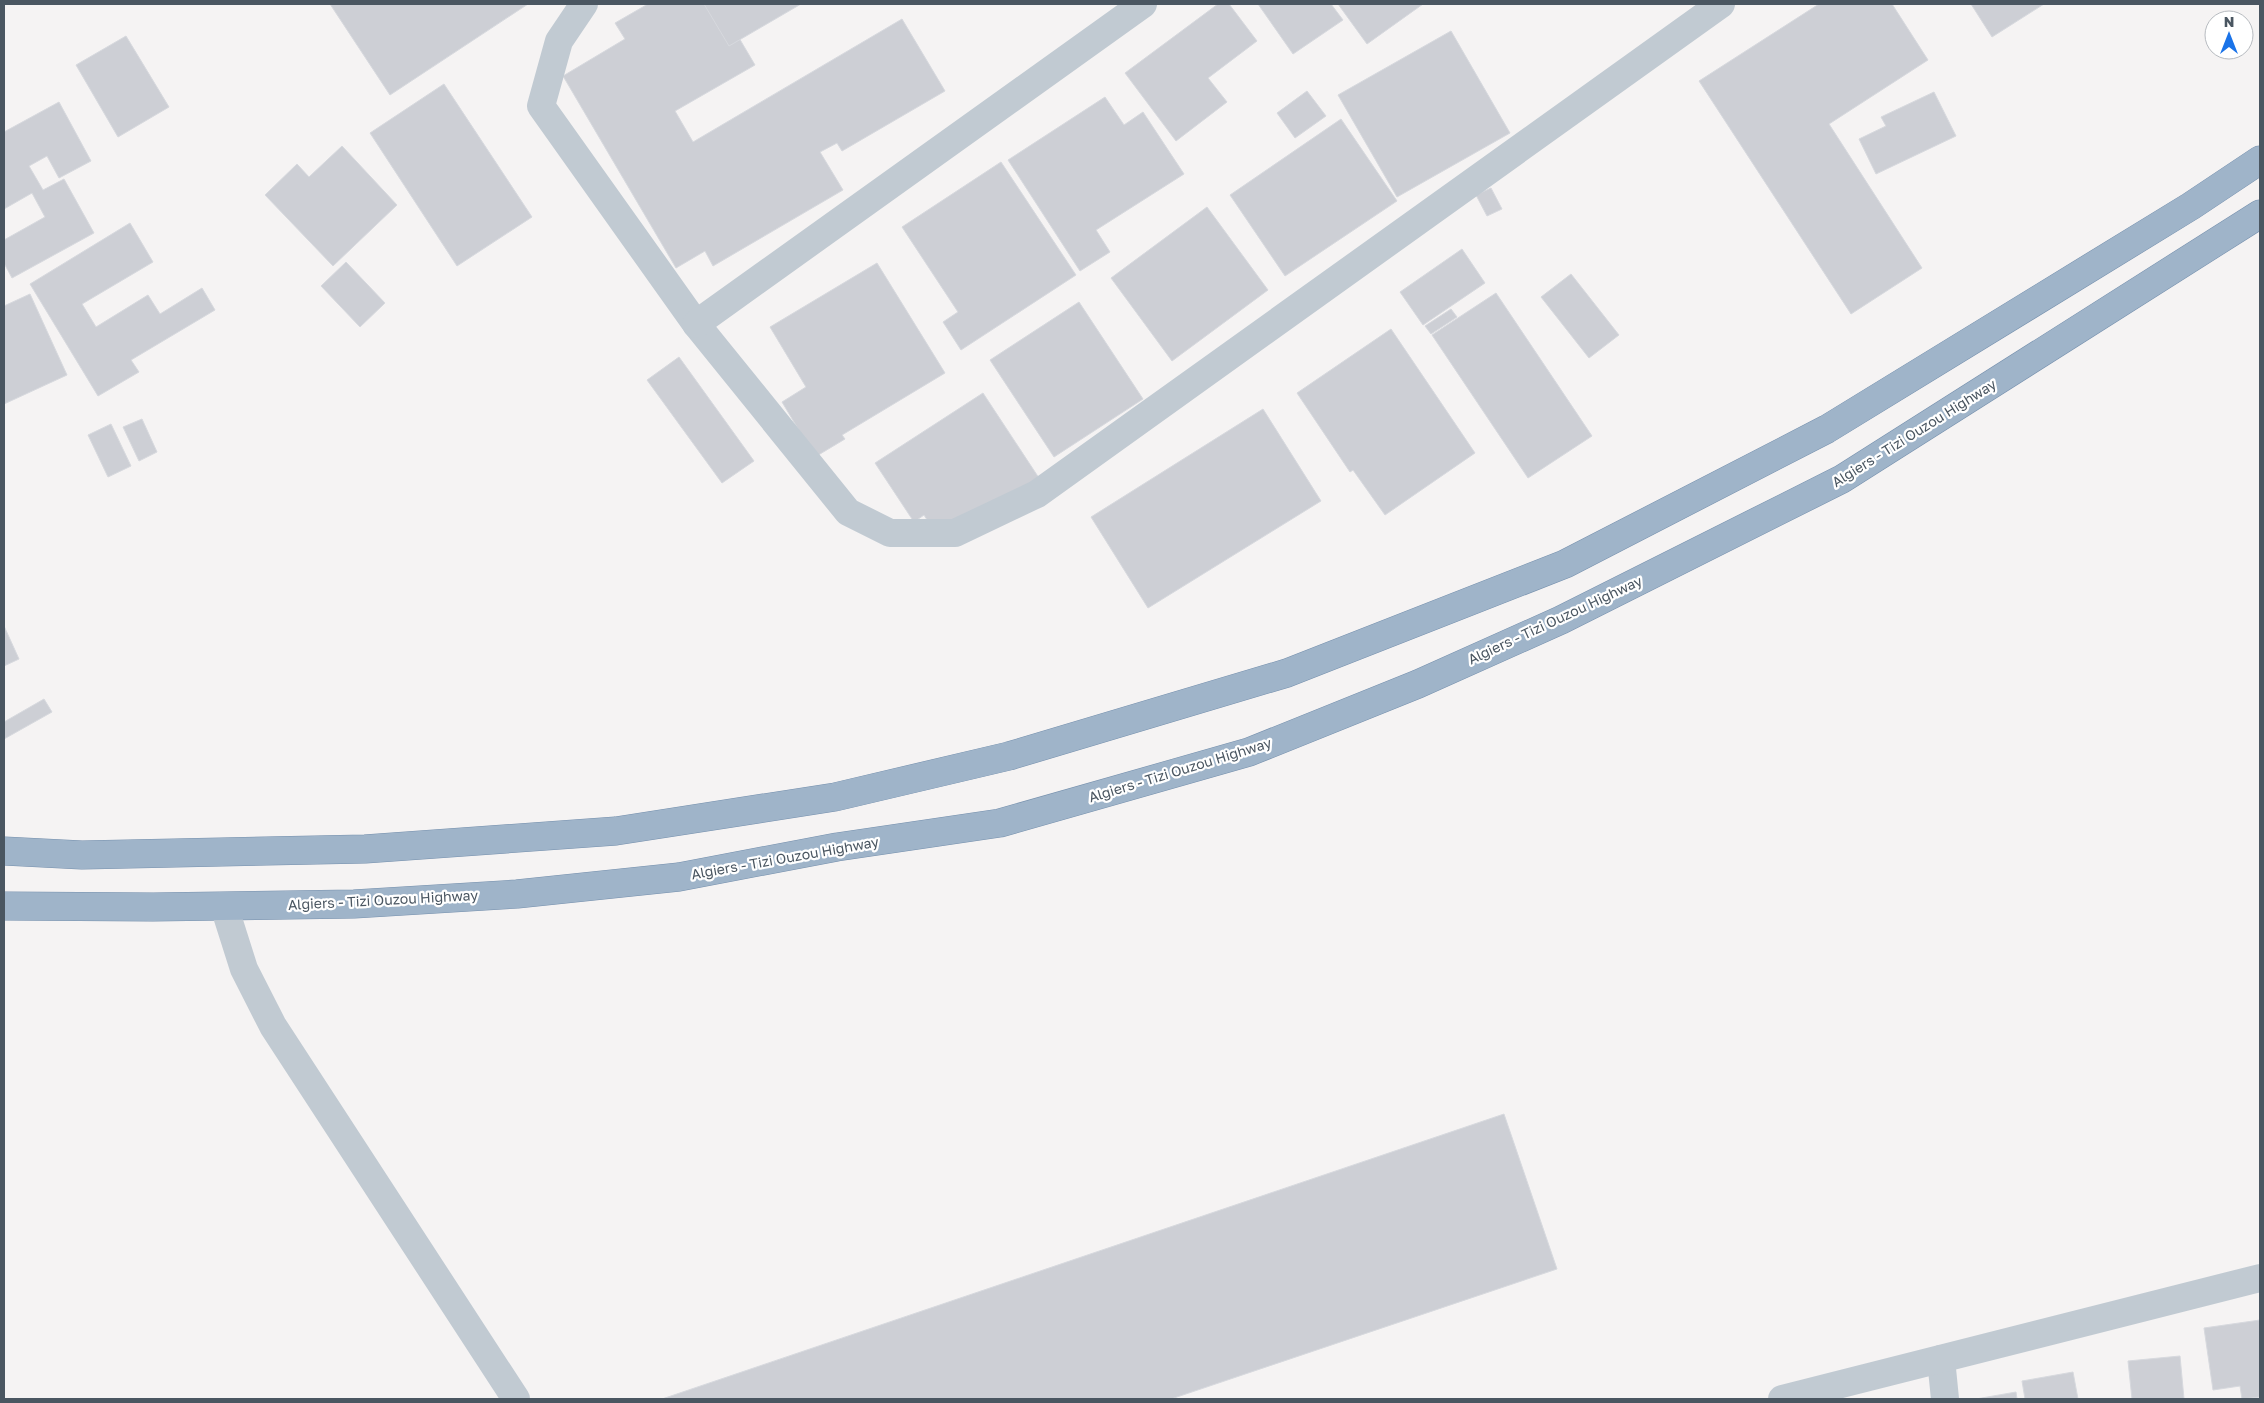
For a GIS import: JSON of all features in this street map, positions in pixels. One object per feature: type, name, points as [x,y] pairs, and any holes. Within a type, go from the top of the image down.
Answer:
[{"type":"highway","points":[[4,851],[82,855],[365,849],[616,831],[835,796],[990,760],[1287,673],[1565,564],[1827,428],[2191,206],[2260,160]]},
{"type":"highway","name":"Algiers - Tizi Ouzou Highway","points":[[4,906],[354,904],[469,897],[679,877],[837,847],[1000,822],[1249,752],[1418,684],[1552,624],[1842,479],[2260,214]]},
{"type":"street","points":[[584,4],[559,41],[540,106],[696,324],[848,512],[890,532],[954,532],[1037,494],[1721,4]]},
{"type":"street","points":[[696,324],[1143,4]]},
{"type":"street","points":[[224,906],[244,969],[273,1026],[516,1399]]},
{"type":"street","points":[[1782,1399],[2260,1278]]},
{"type":"street","points":[[1941,1359],[1945,1399]]},
{"type":"building","points":[[330,4],[528,4],[390,95]]},
{"type":"building","points":[[648,4],[719,4],[755,65],[675,111],[693,142],[902,19],[945,91],[842,151],[837,143],[820,152],[843,190],[713,266],[705,251],[676,268],[563,76],[625,39],[615,23]]},
{"type":"building","points":[[704,4],[801,4],[729,46]]},
{"type":"building","points":[[1218,4],[1229,4],[1257,41],[1208,78],[1227,102],[1176,141],[1125,73]]},
{"type":"building","points":[[1258,4],[1331,4],[1343,20],[1293,54]]},
{"type":"building","points":[[1338,4],[1423,4],[1367,44]]},
{"type":"building","points":[[1819,4],[1892,4],[1928,60],[1829,124],[1922,268],[1851,314],[1699,81]]},
{"type":"building","points":[[1971,4],[2044,4],[1992,37]]},
{"type":"building","points":[[1451,31],[1510,133],[1397,197],[1338,95]]},
{"type":"building","points":[[126,36],[169,107],[118,137],[76,65]]},
{"type":"building","points":[[444,84],[532,217],[457,266],[370,133]]},
{"type":"building","points":[[1307,91],[1326,116],[1295,138],[1277,113]]},
{"type":"building","points":[[1934,92],[1956,136],[1876,174],[1859,139],[1886,126],[1881,117]]},
{"type":"building","points":[[1105,97],[1124,125],[1143,112],[1184,174],[1096,230],[1110,252],[1080,271],[1008,160]]},
{"type":"building","points":[[59,102],[91,161],[59,178],[47,156],[29,166],[43,190],[64,179],[94,233],[12,278],[4,263],[4,240],[45,217],[32,193],[4,209],[4,132]]},
{"type":"building","points":[[1341,119],[1397,201],[1285,276],[1230,195]]},
{"type":"building","points":[[342,146],[397,205],[333,266],[265,195],[297,164],[309,177]]},
{"type":"building","points":[[1001,162],[1076,275],[961,350],[943,322],[958,312],[902,227]]},
{"type":"building","points":[[1491,188],[1502,209],[1487,216],[1476,195]]},
{"type":"building","points":[[1207,207],[1268,290],[1172,361],[1111,278]]},
{"type":"building","points":[[130,223],[153,262],[82,304],[96,327],[148,295],[160,314],[202,288],[215,310],[131,360],[139,372],[98,396],[30,284]]},
{"type":"building","points":[[1462,249],[1485,283],[1423,325],[1400,292]]},
{"type":"building","points":[[346,262],[385,303],[360,327],[321,286]]},
{"type":"building","points":[[877,263],[945,373],[842,435],[845,439],[815,457],[782,402],[806,387],[770,327]]},
{"type":"building","points":[[1571,274],[1619,335],[1589,358],[1541,297]]},
{"type":"building","points":[[1496,293],[1592,436],[1528,478],[1432,335]]},
{"type":"building","points":[[30,294],[67,375],[4,404],[4,306]]},
{"type":"building","points":[[1079,302],[1143,399],[1054,457],[990,360]]},
{"type":"building","points":[[1451,309],[1457,317],[1431,334],[1425,326]]},
{"type":"building","points":[[1391,329],[1475,453],[1385,515],[1353,470],[1350,472],[1297,393]]},
{"type":"building","points":[[679,357],[754,461],[722,483],[647,380]]},
{"type":"building","points":[[983,393],[1039,478],[941,542],[924,515],[914,522],[875,463]]},
{"type":"building","points":[[1263,409],[1321,501],[1148,608],[1091,517]]},
{"type":"building","points":[[142,419],[157,452],[139,461],[123,427]]},
{"type":"building","points":[[111,424],[131,466],[108,477],[88,435]]},
{"type":"building","points":[[4,626],[19,659],[4,666]]},
{"type":"building","points":[[44,699],[52,712],[4,739],[4,722]]},
{"type":"building","points":[[1504,1114],[1557,1269],[1171,1399],[662,1399]]},
{"type":"building","points":[[2260,1320],[2260,1397],[2242,1399],[2240,1386],[2213,1390],[2204,1328]]},
{"type":"building","points":[[2180,1356],[2184,1399],[2132,1399],[2128,1361]]},
{"type":"building","points":[[2073,1372],[2078,1399],[2025,1399],[2022,1381]]},
{"type":"building","points":[[2016,1392],[2017,1399],[1976,1399]]}]
